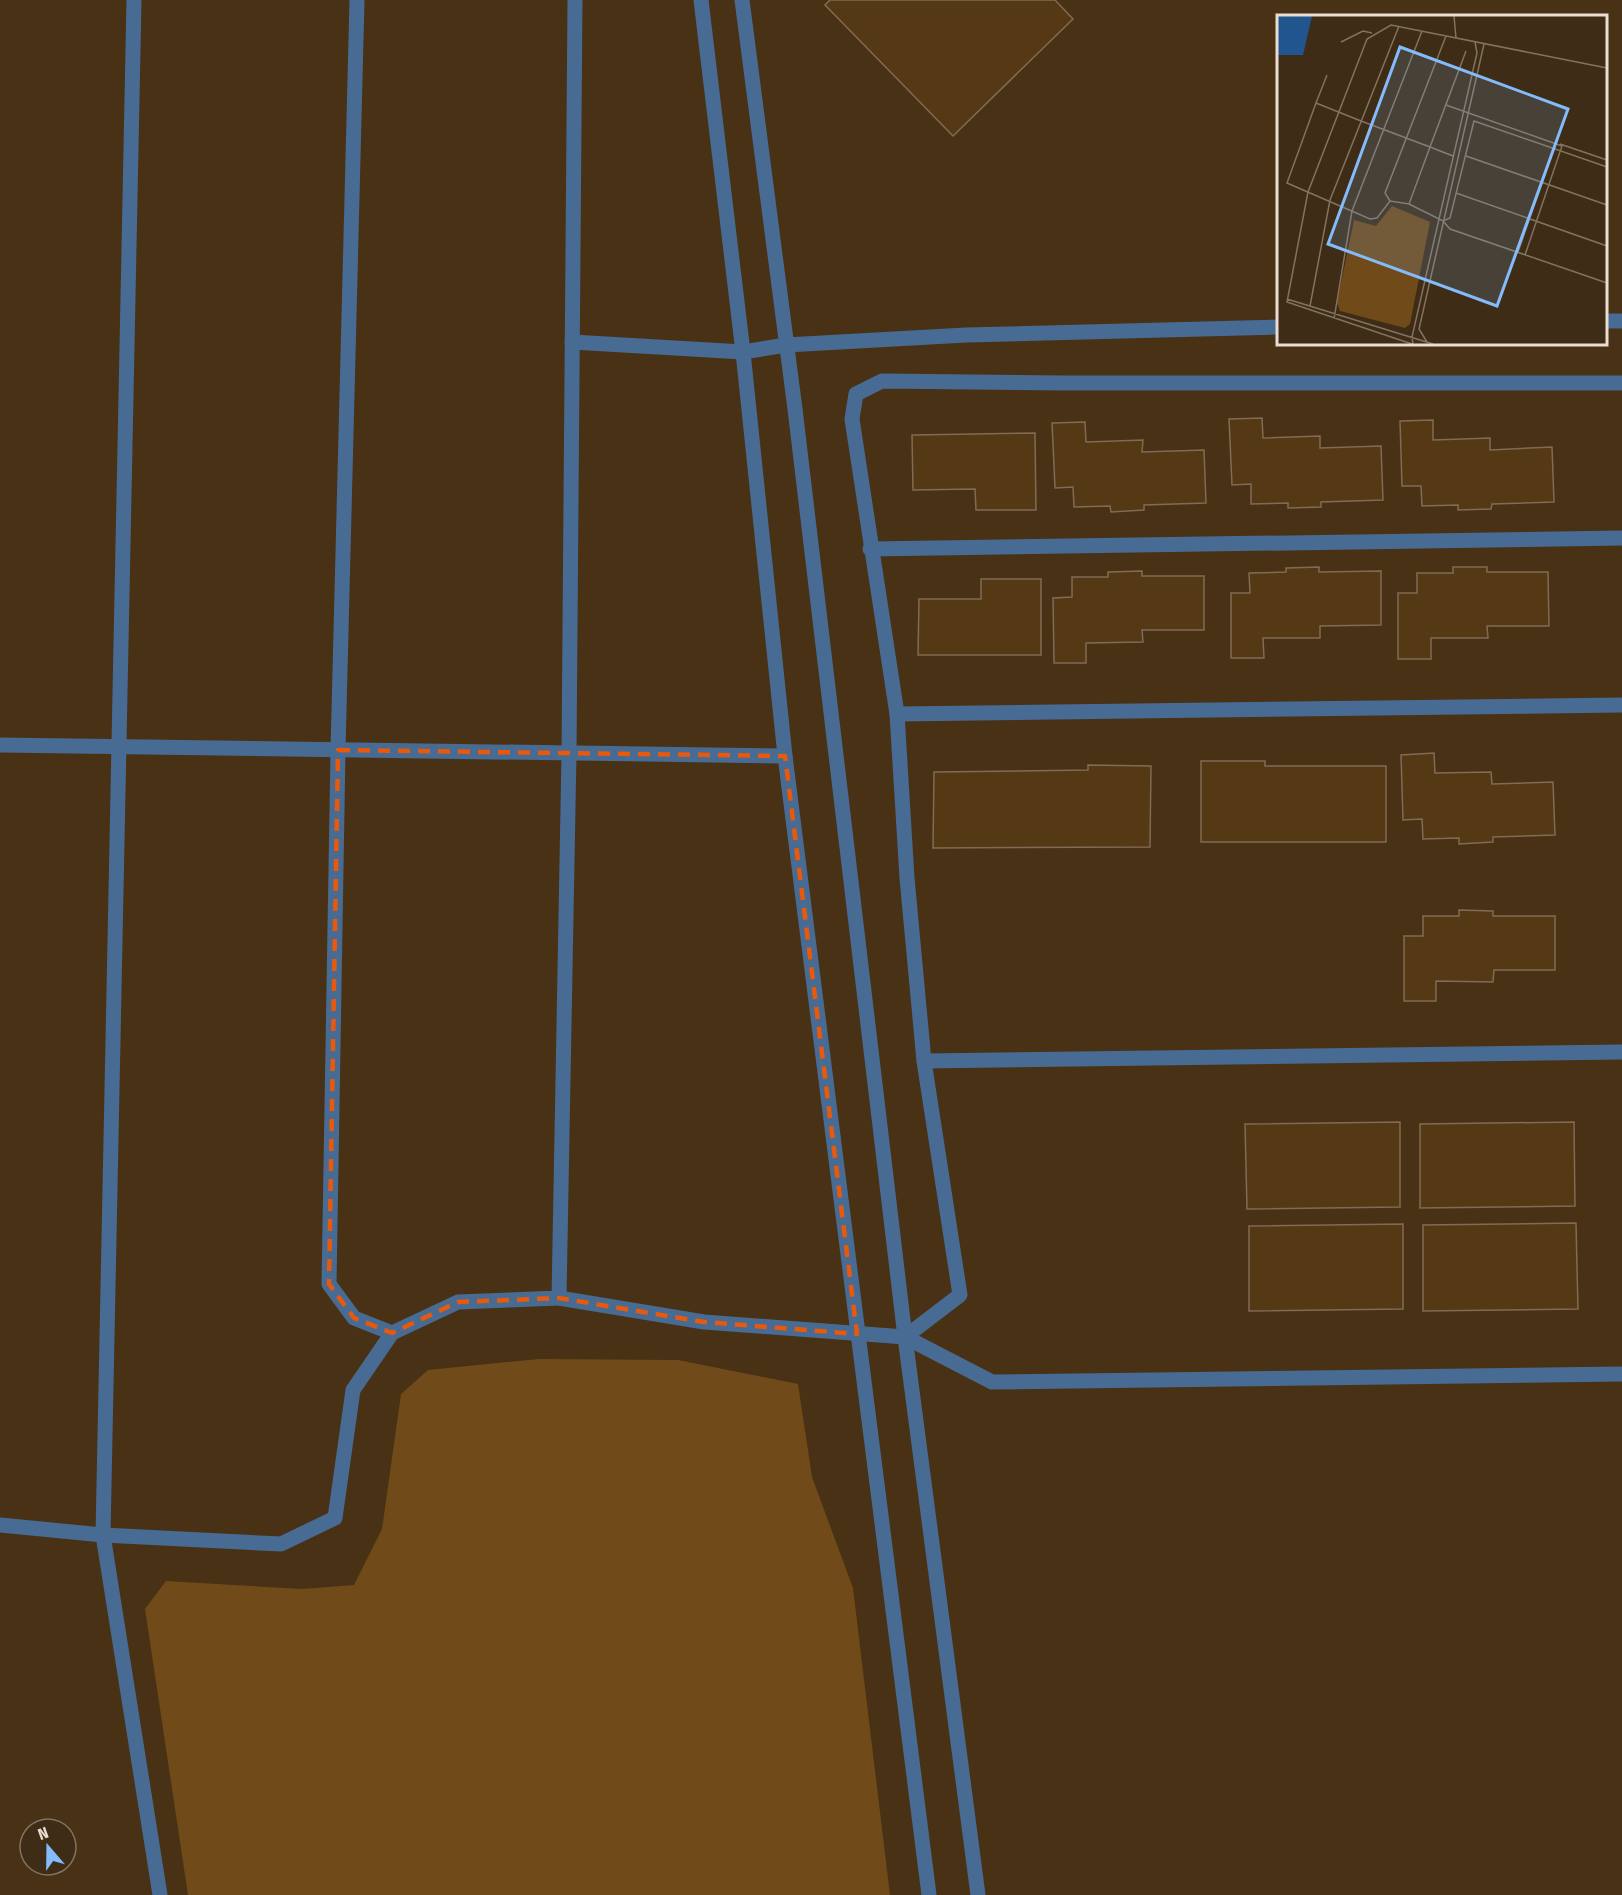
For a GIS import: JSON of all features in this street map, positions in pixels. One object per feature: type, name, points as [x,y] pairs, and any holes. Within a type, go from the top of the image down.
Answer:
[{"type":"street","points":[[134,0],[103,1535],[160,1895]]},
{"type":"street","points":[[357,0],[338,750],[329,1284],[354,1318],[392,1333]]},
{"type":"street","points":[[560,1298],[575,0]]},
{"type":"street","points":[[701,0],[743,352],[785,756],[929,1895]]},
{"type":"street","points":[[742,0],[797,421],[904,1337],[978,1895]]},
{"type":"street","points":[[572,342],[743,352],[786,345],[966,334],[1277,327]]},
{"type":"street","points":[[904,1337],[960,1295],[924,1061],[907,878],[897,714],[870,549],[852,418],[856,394],[882,381],[1622,383]]},
{"type":"street","points":[[870,549],[1622,538]]},
{"type":"street","points":[[897,714],[1622,705]]},
{"type":"street","points":[[0,745],[785,756]]},
{"type":"street","points":[[924,1061],[1622,1052]]},
{"type":"street","points":[[0,1525],[103,1535],[281,1544],[335,1518],[353,1390],[392,1333],[458,1302],[560,1298],[704,1322],[904,1337],[992,1382],[1622,1374]]},
{"type":"highlighted area","points":[[338,750],[785,756],[857,1334],[704,1322],[559,1298],[458,1302],[392,1333],[354,1318],[329,1284]]},
{"type":"shaded area","points":[[0,0],[1622,0],[1622,1895],[0,1895]]},
{"type":"shaded area","points":[[539,1359],[678,1360],[798,1384],[812,1477],[853,1588],[890,1895],[188,1895],[145,1609],[166,1581],[302,1589],[354,1585],[382,1529],[401,1394],[428,1370]]},
{"type":"building","points":[[830,0],[1055,0],[1073,19],[953,136],[825,5]]},
{"type":"building","points":[[1262,418],[1263,438],[1320,436],[1320,448],[1381,446],[1383,500],[1321,502],[1321,507],[1288,508],[1288,503],[1251,504],[1251,484],[1232,485],[1229,419]]},
{"type":"building","points":[[1433,420],[1433,440],[1490,438],[1490,450],[1552,447],[1554,502],[1492,504],[1491,509],[1458,510],[1458,505],[1422,506],[1421,486],[1402,486],[1400,421]]},
{"type":"building","points":[[1085,422],[1086,442],[1143,440],[1142,452],[1204,450],[1206,503],[1144,505],[1144,510],[1111,512],[1110,506],[1074,507],[1073,487],[1055,488],[1052,423]]},
{"type":"building","points":[[1035,433],[1036,510],[976,510],[975,489],[913,490],[912,435]]},
{"type":"building","points":[[1319,567],[1319,572],[1381,571],[1381,625],[1320,626],[1320,638],[1263,638],[1264,658],[1231,658],[1231,593],[1250,593],[1249,573],[1286,572],[1286,568]]},
{"type":"building","points":[[1453,567],[1487,567],[1487,572],[1548,572],[1549,626],[1487,626],[1488,638],[1431,638],[1431,659],[1398,659],[1398,593],[1417,593],[1417,573],[1453,573]]},
{"type":"building","points":[[1142,571],[1142,576],[1204,576],[1204,630],[1142,630],[1143,642],[1086,643],[1086,663],[1054,663],[1053,598],[1072,597],[1072,577],[1108,577],[1108,572]]},
{"type":"building","points":[[981,579],[1041,579],[1041,655],[918,655],[919,599],[981,599]]},
{"type":"building","points":[[1434,753],[1435,773],[1491,772],[1492,784],[1553,782],[1555,835],[1493,837],[1493,842],[1459,844],[1459,838],[1423,839],[1422,819],[1403,820],[1401,755]]},
{"type":"building","points":[[1201,761],[1265,761],[1265,766],[1386,766],[1386,842],[1201,842]]},
{"type":"building","points":[[1088,765],[1151,766],[1150,847],[933,848],[934,772],[1088,770]]},
{"type":"building","points":[[1459,910],[1493,911],[1493,916],[1555,916],[1555,970],[1494,970],[1493,982],[1436,981],[1436,1001],[1404,1001],[1404,936],[1423,936],[1423,916],[1459,916]]},
{"type":"building","points":[[1400,1122],[1400,1207],[1247,1209],[1245,1124]]},
{"type":"building","points":[[1574,1122],[1575,1206],[1420,1208],[1420,1124]]},
{"type":"building","points":[[1576,1223],[1578,1309],[1423,1311],[1423,1225]]},
{"type":"building","points":[[1403,1224],[1403,1309],[1249,1311],[1249,1226]]}]
